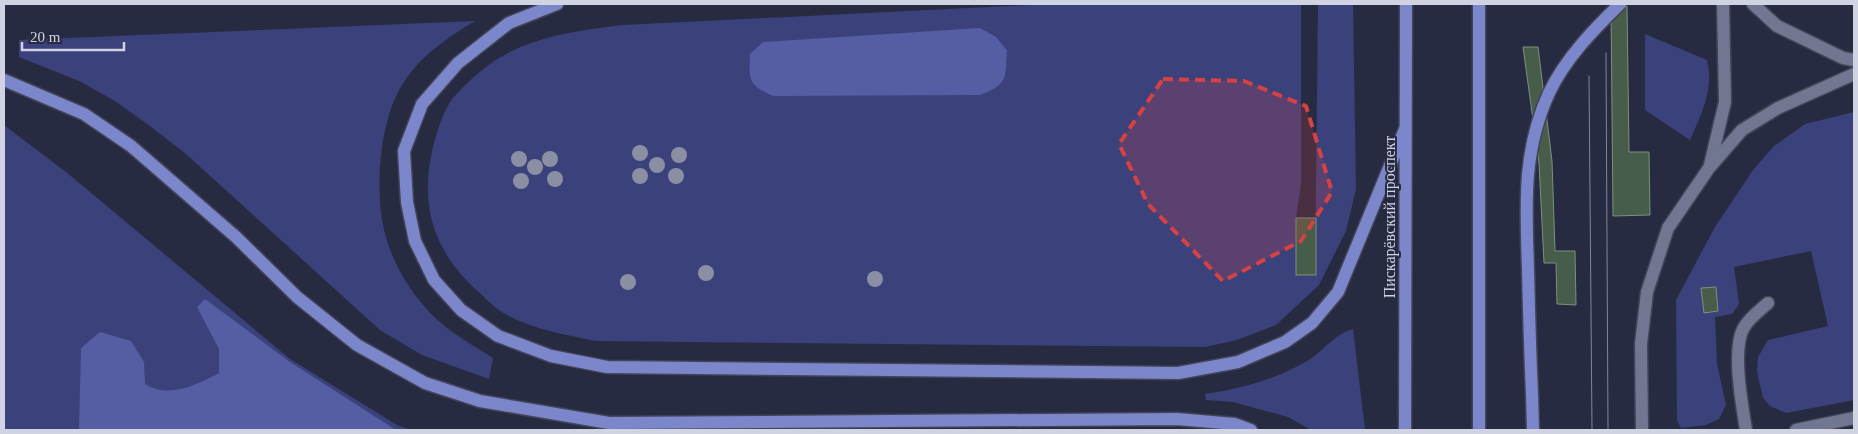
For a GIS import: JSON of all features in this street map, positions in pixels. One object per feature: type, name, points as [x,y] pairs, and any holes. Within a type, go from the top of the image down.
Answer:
[{"type":"main road","points":[[557,4],[508,23],[458,63],[422,104],[404,151],[407,202],[415,241],[434,280],[461,310],[498,336],[551,356],[607,367],[1178,372],[1238,362],[1285,342],[1312,323],[1338,292],[1405,129]]},
{"type":"main road","name":"Пискарёвский проспект","points":[[1405,430],[1406,4]]},
{"type":"main road","points":[[1479,430],[1480,4]]},
{"type":"main road","points":[[1533,430],[1525,194],[1529,154],[1537,125],[1554,85],[1567,63],[1593,31],[1620,4]]},
{"type":"main road","points":[[4,80],[84,114],[131,146],[236,236],[296,297],[357,344],[425,383],[480,401],[609,423],[1178,419],[1236,424],[1250,430]]},
{"type":"street","points":[[1709,168],[1725,102],[1723,4]]},
{"type":"street","points":[[1753,4],[1777,26],[1843,58],[1854,60]]},
{"type":"street","points":[[1642,430],[1642,344],[1647,292],[1668,228],[1709,168],[1742,130],[1778,108],[1854,74]]},
{"type":"street","points":[[1746,430],[1739,380],[1739,355],[1743,329],[1768,303]]},
{"type":"street","points":[[1796,430],[1854,418]]},
{"type":"highlighted area","points":[[1163,79],[1244,81],[1306,106],[1332,192],[1301,241],[1223,281],[1148,204],[1119,144]]},
{"type":"shaded area","points":[[1050,4],[1301,4],[1301,184],[1296,218],[1296,274],[1315,275],[1318,4],[1353,4],[1356,189],[1346,231],[1319,285],[1276,325],[1237,340],[1205,347],[595,341],[536,327],[499,310],[465,279],[441,245],[434,227],[429,207],[429,166],[434,143],[447,108],[453,98],[474,76],[499,58],[528,44],[559,35],[623,25]]},
{"type":"shaded area","points":[[475,21],[429,53],[413,70],[397,94],[385,130],[380,170],[380,190],[383,225],[389,247],[404,278],[431,314],[456,335],[493,358],[489,379],[422,355],[380,330],[186,154],[150,126],[115,101],[79,81],[19,57],[19,40]]},
{"type":"shaded area","points":[[980,28],[996,37],[1007,50],[1004,79],[996,87],[980,95],[773,96],[754,85],[750,76],[750,54],[763,42]]},
{"type":"shaded area","points":[[1645,34],[1707,60],[1709,81],[1706,101],[1690,140],[1645,110]]},
{"type":"shaded area","points":[[1854,112],[1854,400],[1786,413],[1770,406],[1763,398],[1757,372],[1758,357],[1768,340],[1828,326],[1811,251],[1734,267],[1739,304],[1732,314],[1715,317],[1717,364],[1726,405],[1719,419],[1706,425],[1681,428],[1677,421],[1676,300],[1715,227],[1753,170],[1774,146],[1805,124]]},
{"type":"shaded area","points":[[4,125],[66,172],[290,359],[397,425],[411,430],[4,430]]},
{"type":"shaded area","points":[[205,299],[290,362],[396,430],[79,430],[81,348],[100,332],[131,341],[144,362],[145,384],[154,388],[163,390],[182,389],[219,373],[219,349],[197,307]]},
{"type":"shaded area","points":[[1353,329],[1365,430],[1311,430],[1288,417],[1233,402],[1206,400],[1205,394],[1258,382],[1297,367],[1341,335]]},
{"type":"building","points":[[1611,6],[1627,6],[1629,152],[1649,152],[1650,215],[1613,216]]},
{"type":"building","points":[[1523,47],[1538,47],[1552,161],[1555,251],[1575,251],[1576,305],[1557,304],[1556,263],[1544,263],[1539,163]]},
{"type":"building","points":[[1296,218],[1316,218],[1316,275],[1296,275]]},
{"type":"building","points":[[1716,287],[1718,311],[1704,313],[1701,288]]},
{"type":"tram line","points":[[1606,53],[1608,430]]},
{"type":"tram line","points":[[1589,76],[1592,430]]}]
